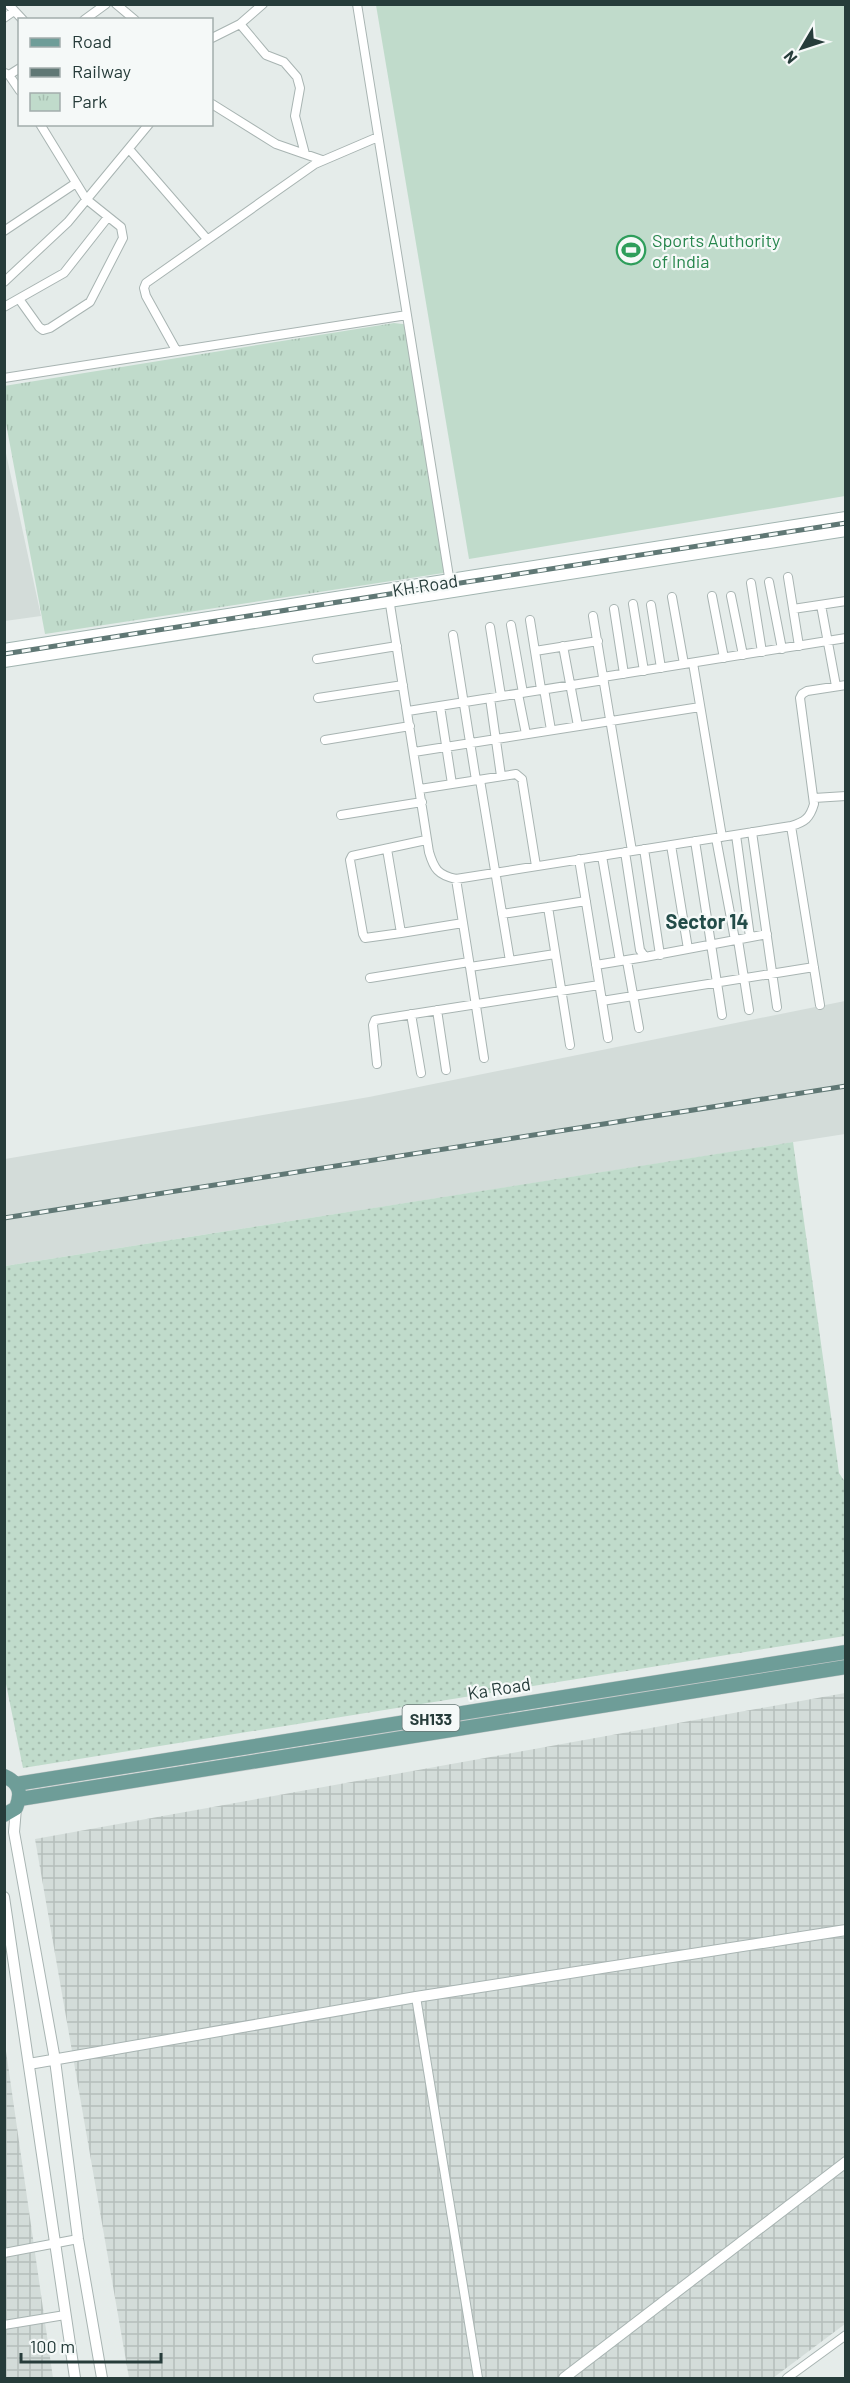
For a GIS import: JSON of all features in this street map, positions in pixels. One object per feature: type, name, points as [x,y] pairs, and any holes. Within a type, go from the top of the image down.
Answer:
[{"type":"main road","name":"KH Road","points":[[4,661],[846,518]]},
{"type":"main road","name":"KH Road","points":[[450,587],[846,530]]},
{"type":"main road","name":"KH Road","points":[[4,650],[389,597]]},
{"type":"main road","name":"Ka Road","points":[[10,1780],[351,1730],[846,1652]]},
{"type":"main road","name":"Ka Road","points":[[13,1807],[353,1746],[846,1667]]},
{"type":"main road","points":[[704,1674],[706,1689]]},
{"type":"main road","points":[[351,1730],[353,1746]]},
{"type":"main road","name":"SH133","points":[[10,1780],[20,1793],[13,1807]]},
{"type":"street","points":[[93,8],[106,4]]},
{"type":"street","points":[[116,4],[133,18]]},
{"type":"street","points":[[213,38],[240,24],[263,4]]},
{"type":"street","points":[[357,4],[450,587]]},
{"type":"street","points":[[4,18],[11,8]]},
{"type":"street","points":[[240,24],[266,55],[284,62],[297,77],[300,88],[295,116],[305,154]]},
{"type":"street","points":[[7,74],[18,88]]},
{"type":"street","points":[[213,105],[276,144],[322,160]]},
{"type":"street","points":[[19,299],[43,330],[50,328],[84,308],[94,297],[123,238],[121,227],[86,199],[41,126]]},
{"type":"street","points":[[4,282],[68,222],[147,126]]},
{"type":"street","points":[[176,350],[144,288],[152,278],[322,160],[378,137]]},
{"type":"street","points":[[129,149],[207,239]]},
{"type":"street","points":[[4,231],[76,183]]},
{"type":"street","points":[[4,307],[64,273],[108,217]]},
{"type":"street","points":[[4,378],[407,315]]},
{"type":"street","points":[[788,578],[800,646]]},
{"type":"street","points":[[769,582],[782,649]]},
{"type":"street","points":[[751,583],[762,652]]},
{"type":"street","points":[[712,596],[724,658]]},
{"type":"street","points":[[731,596],[743,655]]},
{"type":"street","points":[[389,597],[426,840],[434,868],[445,877],[456,879],[791,826],[804,822],[811,814],[814,798],[800,698],[807,691],[846,685]]},
{"type":"street","points":[[672,597],[700,707],[719,837],[749,1010]]},
{"type":"street","points":[[793,609],[846,601]]},
{"type":"street","points":[[633,604],[644,670]]},
{"type":"street","points":[[651,605],[661,668]]},
{"type":"street","points":[[822,605],[836,686]]},
{"type":"street","points":[[614,609],[624,674]]},
{"type":"street","points":[[593,615],[610,721],[640,950],[645,957]]},
{"type":"street","points":[[530,620],[551,730]]},
{"type":"street","points":[[511,625],[525,734]]},
{"type":"street","points":[[490,627],[501,696]]},
{"type":"street","points":[[453,635],[470,743],[510,961]]},
{"type":"street","points":[[408,711],[570,686],[644,670],[846,638]]},
{"type":"street","points":[[535,651],[598,641]]},
{"type":"street","points":[[317,659],[397,646]]},
{"type":"street","points":[[562,646],[578,726]]},
{"type":"street","points":[[318,698],[403,685]]},
{"type":"street","points":[[490,698],[501,776]]},
{"type":"street","points":[[440,706],[452,784]]},
{"type":"street","points":[[414,752],[700,707]]},
{"type":"street","points":[[325,740],[410,726]]},
{"type":"street","points":[[420,789],[516,774],[522,779],[536,866]]},
{"type":"street","points":[[814,798],[846,796]]},
{"type":"street","points":[[341,815],[422,802]]},
{"type":"street","points":[[791,826],[820,1005]]},
{"type":"street","points":[[752,832],[777,1007]]},
{"type":"street","points":[[736,835],[750,937]]},
{"type":"street","points":[[426,840],[352,856],[350,860],[365,938],[464,923]]},
{"type":"street","points":[[694,841],[722,1015]]},
{"type":"street","points":[[671,845],[687,949]]},
{"type":"street","points":[[387,849],[401,933]]},
{"type":"street","points":[[644,849],[660,955]]},
{"type":"street","points":[[602,856],[639,1028]]},
{"type":"street","points":[[579,859],[608,1038]]},
{"type":"street","points":[[456,879],[484,1058]]},
{"type":"street","points":[[502,914],[586,901]]},
{"type":"street","points":[[548,907],[570,1044]]},
{"type":"street","points":[[596,965],[767,934]]},
{"type":"street","points":[[370,978],[555,954]]},
{"type":"street","points":[[602,1001],[814,967]]},
{"type":"street","points":[[377,1064],[373,1022],[599,985]]},
{"type":"street","points":[[436,1010],[446,1070]]},
{"type":"street","points":[[411,1014],[421,1073]]},
{"type":"street","points":[[13,1807],[14,1832],[55,2060],[78,2239],[102,2379]]},
{"type":"street","points":[[4,1897],[75,2379]]},
{"type":"street","points":[[29,2064],[416,1997],[846,1930]]},
{"type":"street","points":[[416,1997],[478,2379]]},
{"type":"street","points":[[564,2379],[846,2162]]},
{"type":"street","points":[[4,2253],[78,2239]]},
{"type":"street","points":[[4,2325],[65,2315]]},
{"type":"street","points":[[787,2379],[846,2335]]},
{"type":"shaded area","points":[[4,444],[41,616],[5,621],[4,621]]},
{"type":"shaded area","points":[[845,1001],[845,1134],[5,1266],[5,1159],[369,1097]]},
{"type":"shaded area","points":[[845,1693],[845,2324],[773,2378],[129,2378],[35,1839]]},
{"type":"shaded area","points":[[5,2044],[53,2378],[5,2378]]},
{"type":"green space","name":"Sports Authority of India","points":[[376,5],[845,5],[845,496],[469,559]]},
{"type":"green space","points":[[394,323],[411,325],[450,572],[45,634],[5,418],[4,386]]},
{"type":"green space","points":[[793,1142],[839,1473],[845,1482],[845,1636],[23,1768],[4,1674],[5,1266]]},
{"type":"railway","points":[[4,654],[846,523]]},
{"type":"railway","points":[[4,1218],[846,1086]]},
{"type":"place","name":"Sports Authority of India","points":[[631,250]]},
{"type":"district","name":"Sector 14","points":[[707,921]]}]
